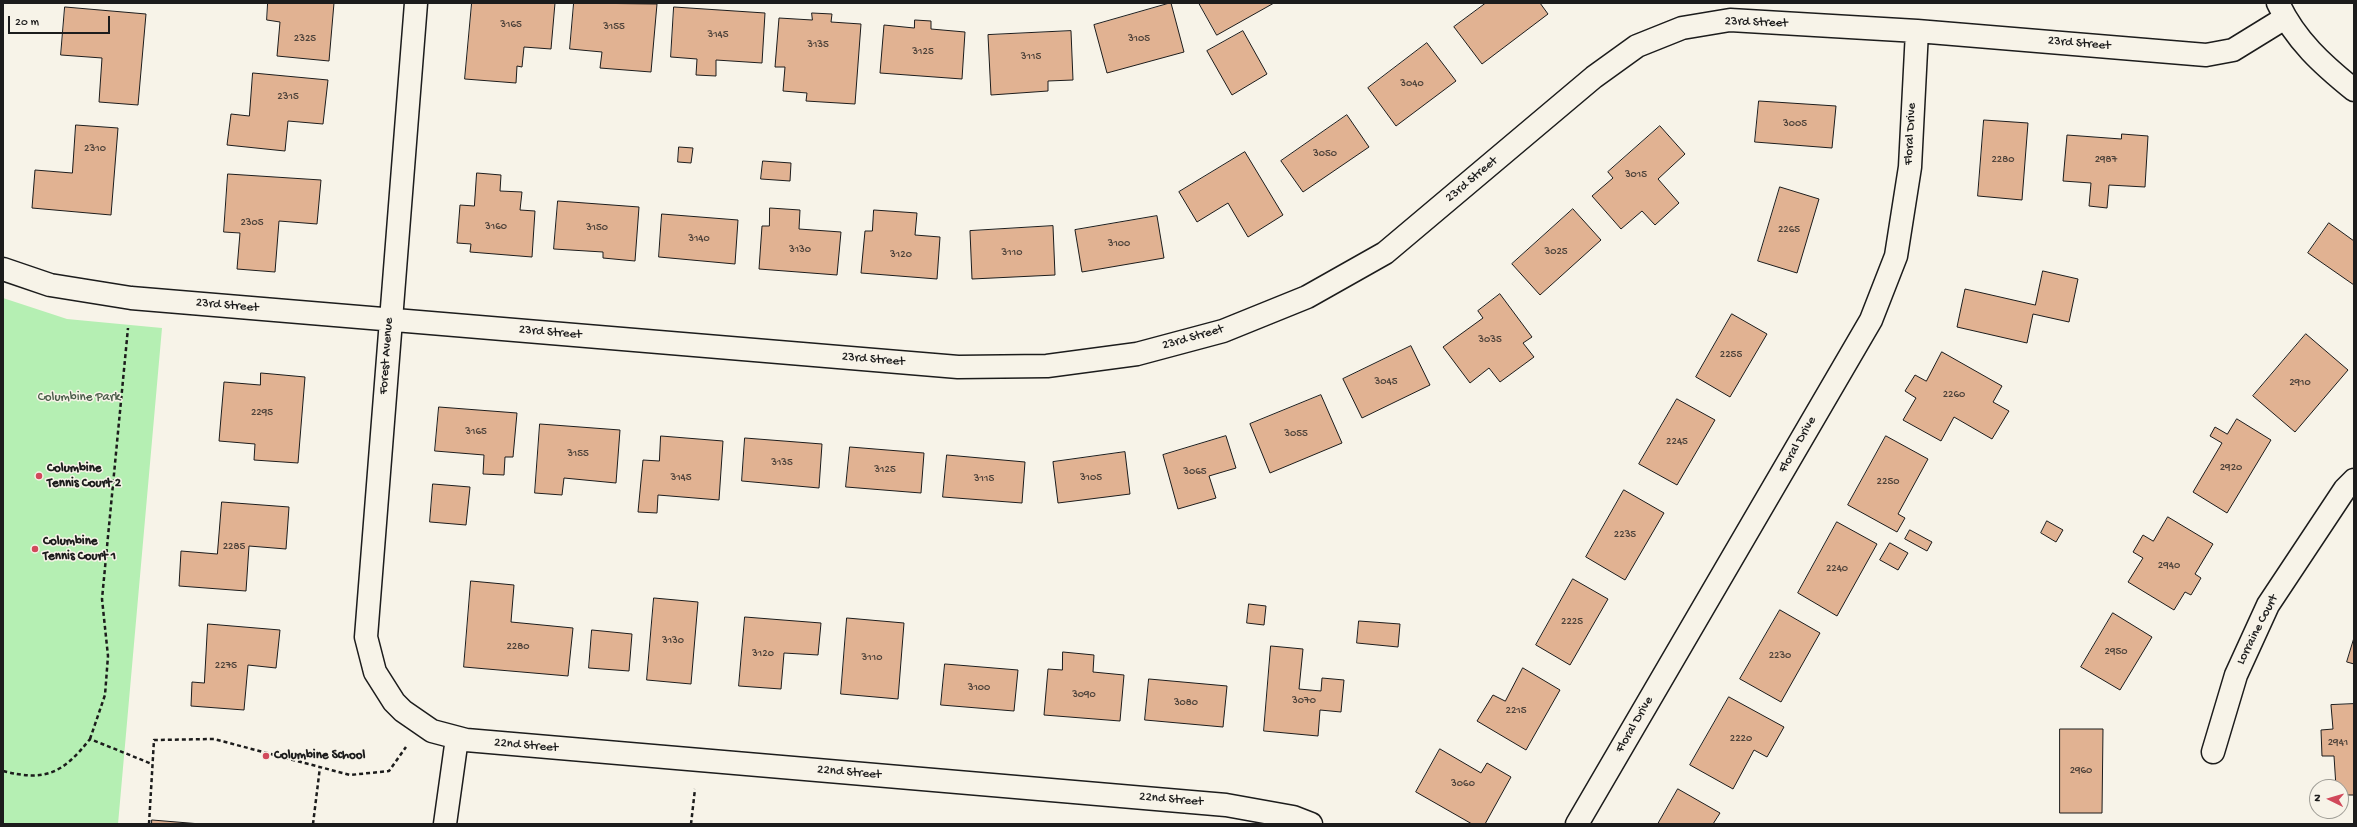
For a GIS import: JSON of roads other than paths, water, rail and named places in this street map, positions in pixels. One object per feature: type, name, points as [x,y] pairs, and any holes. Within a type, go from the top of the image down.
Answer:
[{"type":"street","name":"Forest Avenue","points":[[394,702],[375,672],[366,637],[416,3]]},
{"type":"street","name":"23rd Street","points":[[3,269],[50,285],[131,298],[958,367],[1047,366],[1137,354],[1223,331],[1307,297],[1385,253],[1594,77],[1637,46],[1682,28],[1730,20],[1917,32],[2206,55],[2233,50],[2282,11]]},
{"type":"street","points":[[2282,11],[2320,63],[2354,90]]},
{"type":"street","name":"Floral Drive","points":[[1577,824],[1871,320],[1896,256],[1910,167],[1917,32]]},
{"type":"street","name":"Lorraine Court","points":[[2213,752],[2236,675],[2268,605],[2345,490],[2354,480]]},
{"type":"street","name":"22nd Street","points":[[394,702],[403,711],[432,731],[466,740],[1226,805],[1293,817],[1312,824]]},
{"type":"street","points":[[445,824],[457,738]]},
{"type":"place","name":"Columbine Tennis Court 2","points":[[39,476]]},
{"type":"place","name":"Columbine Tennis Court 1","points":[[35,549]]},
{"type":"place","name":"Columbine School","points":[[266,756]]},
{"type":"park label","name":"Columbine Park","points":[[79,398]]}]
